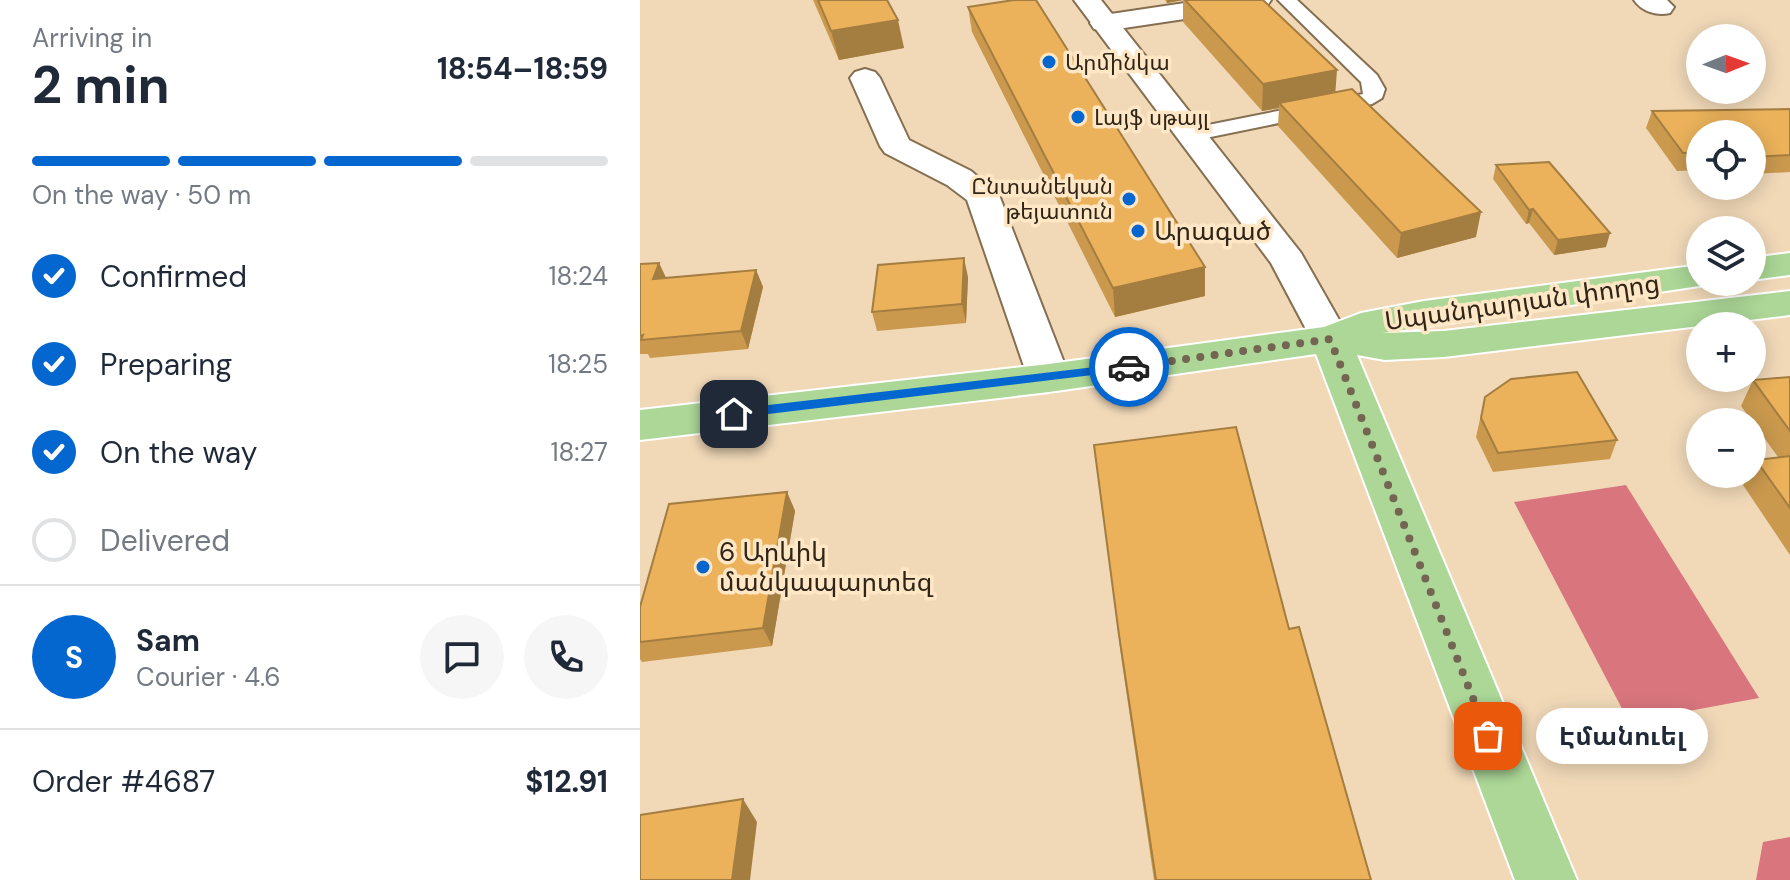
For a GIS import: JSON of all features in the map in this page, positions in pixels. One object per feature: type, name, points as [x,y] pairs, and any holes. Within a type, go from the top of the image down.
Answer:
[{"type":"main road","points":[[1766,267],[1790,264]]},
{"type":"main road","name":"Սպանդարյան փողոց","points":[[1330,339],[1375,322],[1424,313],[1686,278]]},
{"type":"main road","name":"Սպանդարյան փողոց","points":[[1330,339],[1385,347],[1444,344],[1790,303]]},
{"type":"main road","points":[[640,425],[1049,378],[1330,339],[1546,880]]},
{"type":"street","points":[[1096,12],[1258,0]]},
{"type":"street","points":[[1096,12],[1288,261],[1330,339]]},
{"type":"street","points":[[865,78],[896,146],[959,178],[982,195],[1049,378]]},
{"type":"lane","points":[[1191,135],[1372,98],[1375,89],[1370,79],[1287,0]]},
{"type":"shaded area","points":[[1626,485],[1759,698],[1629,722],[1514,502]]},
{"type":"shaded area","points":[[1790,837],[1790,880],[1756,880],[1763,842]]},
{"type":"building","points":[[818,0],[887,0],[898,20],[831,31]]},
{"type":"building","points":[[1036,0],[1205,267],[1113,288],[968,7]]},
{"type":"building","points":[[1185,0],[1263,0],[1337,70],[1263,84]]},
{"type":"building","points":[[1352,89],[1481,212],[1401,233],[1279,103]]},
{"type":"building","points":[[1790,109],[1790,155],[1766,156],[1766,120],[1686,120],[1686,153],[1683,153],[1652,111]]},
{"type":"building","points":[[1549,162],[1610,233],[1558,240],[1533,209],[1529,210],[1496,165]]},
{"type":"building","points":[[964,258],[962,304],[872,312],[878,265]]},
{"type":"building","points":[[659,263],[653,279],[756,270],[741,331],[641,340],[640,264]]},
{"type":"building","points":[[1577,372],[1617,440],[1498,453],[1481,418],[1485,397],[1511,379]]},
{"type":"building","points":[[1790,377],[1790,431],[1762,392],[1766,392],[1766,379]]},
{"type":"building","points":[[1236,427],[1289,629],[1299,627],[1371,880],[1156,880],[1094,445]]},
{"type":"building","points":[[1790,456],[1790,508],[1766,474],[1766,459]]},
{"type":"building","points":[[787,492],[763,628],[640,642],[640,607],[669,504]]},
{"type":"building","points":[[743,799],[732,880],[640,880],[640,815]]},
{"type":"way so far","points":[[1129,367],[1330,339],[1488,736]]},
{"type":"place","name":"Արմինկա","points":[[1049,62]]},
{"type":"place","name":"Լայֆ սթայլ","points":[[1078,117]]},
{"type":"place","name":"Ընտանեկան թեյատուն","points":[[1129,199]]},
{"type":"place","name":"Արագած","points":[[1138,231]]},
{"type":"place","name":"6 Արևիկ մանկապարտեզ","points":[[703,567]]},
{"type":"place","name":"Էմանուել","points":[[1488,736]]},
{"type":"route","points":[[734,414],[1129,367]]}]
